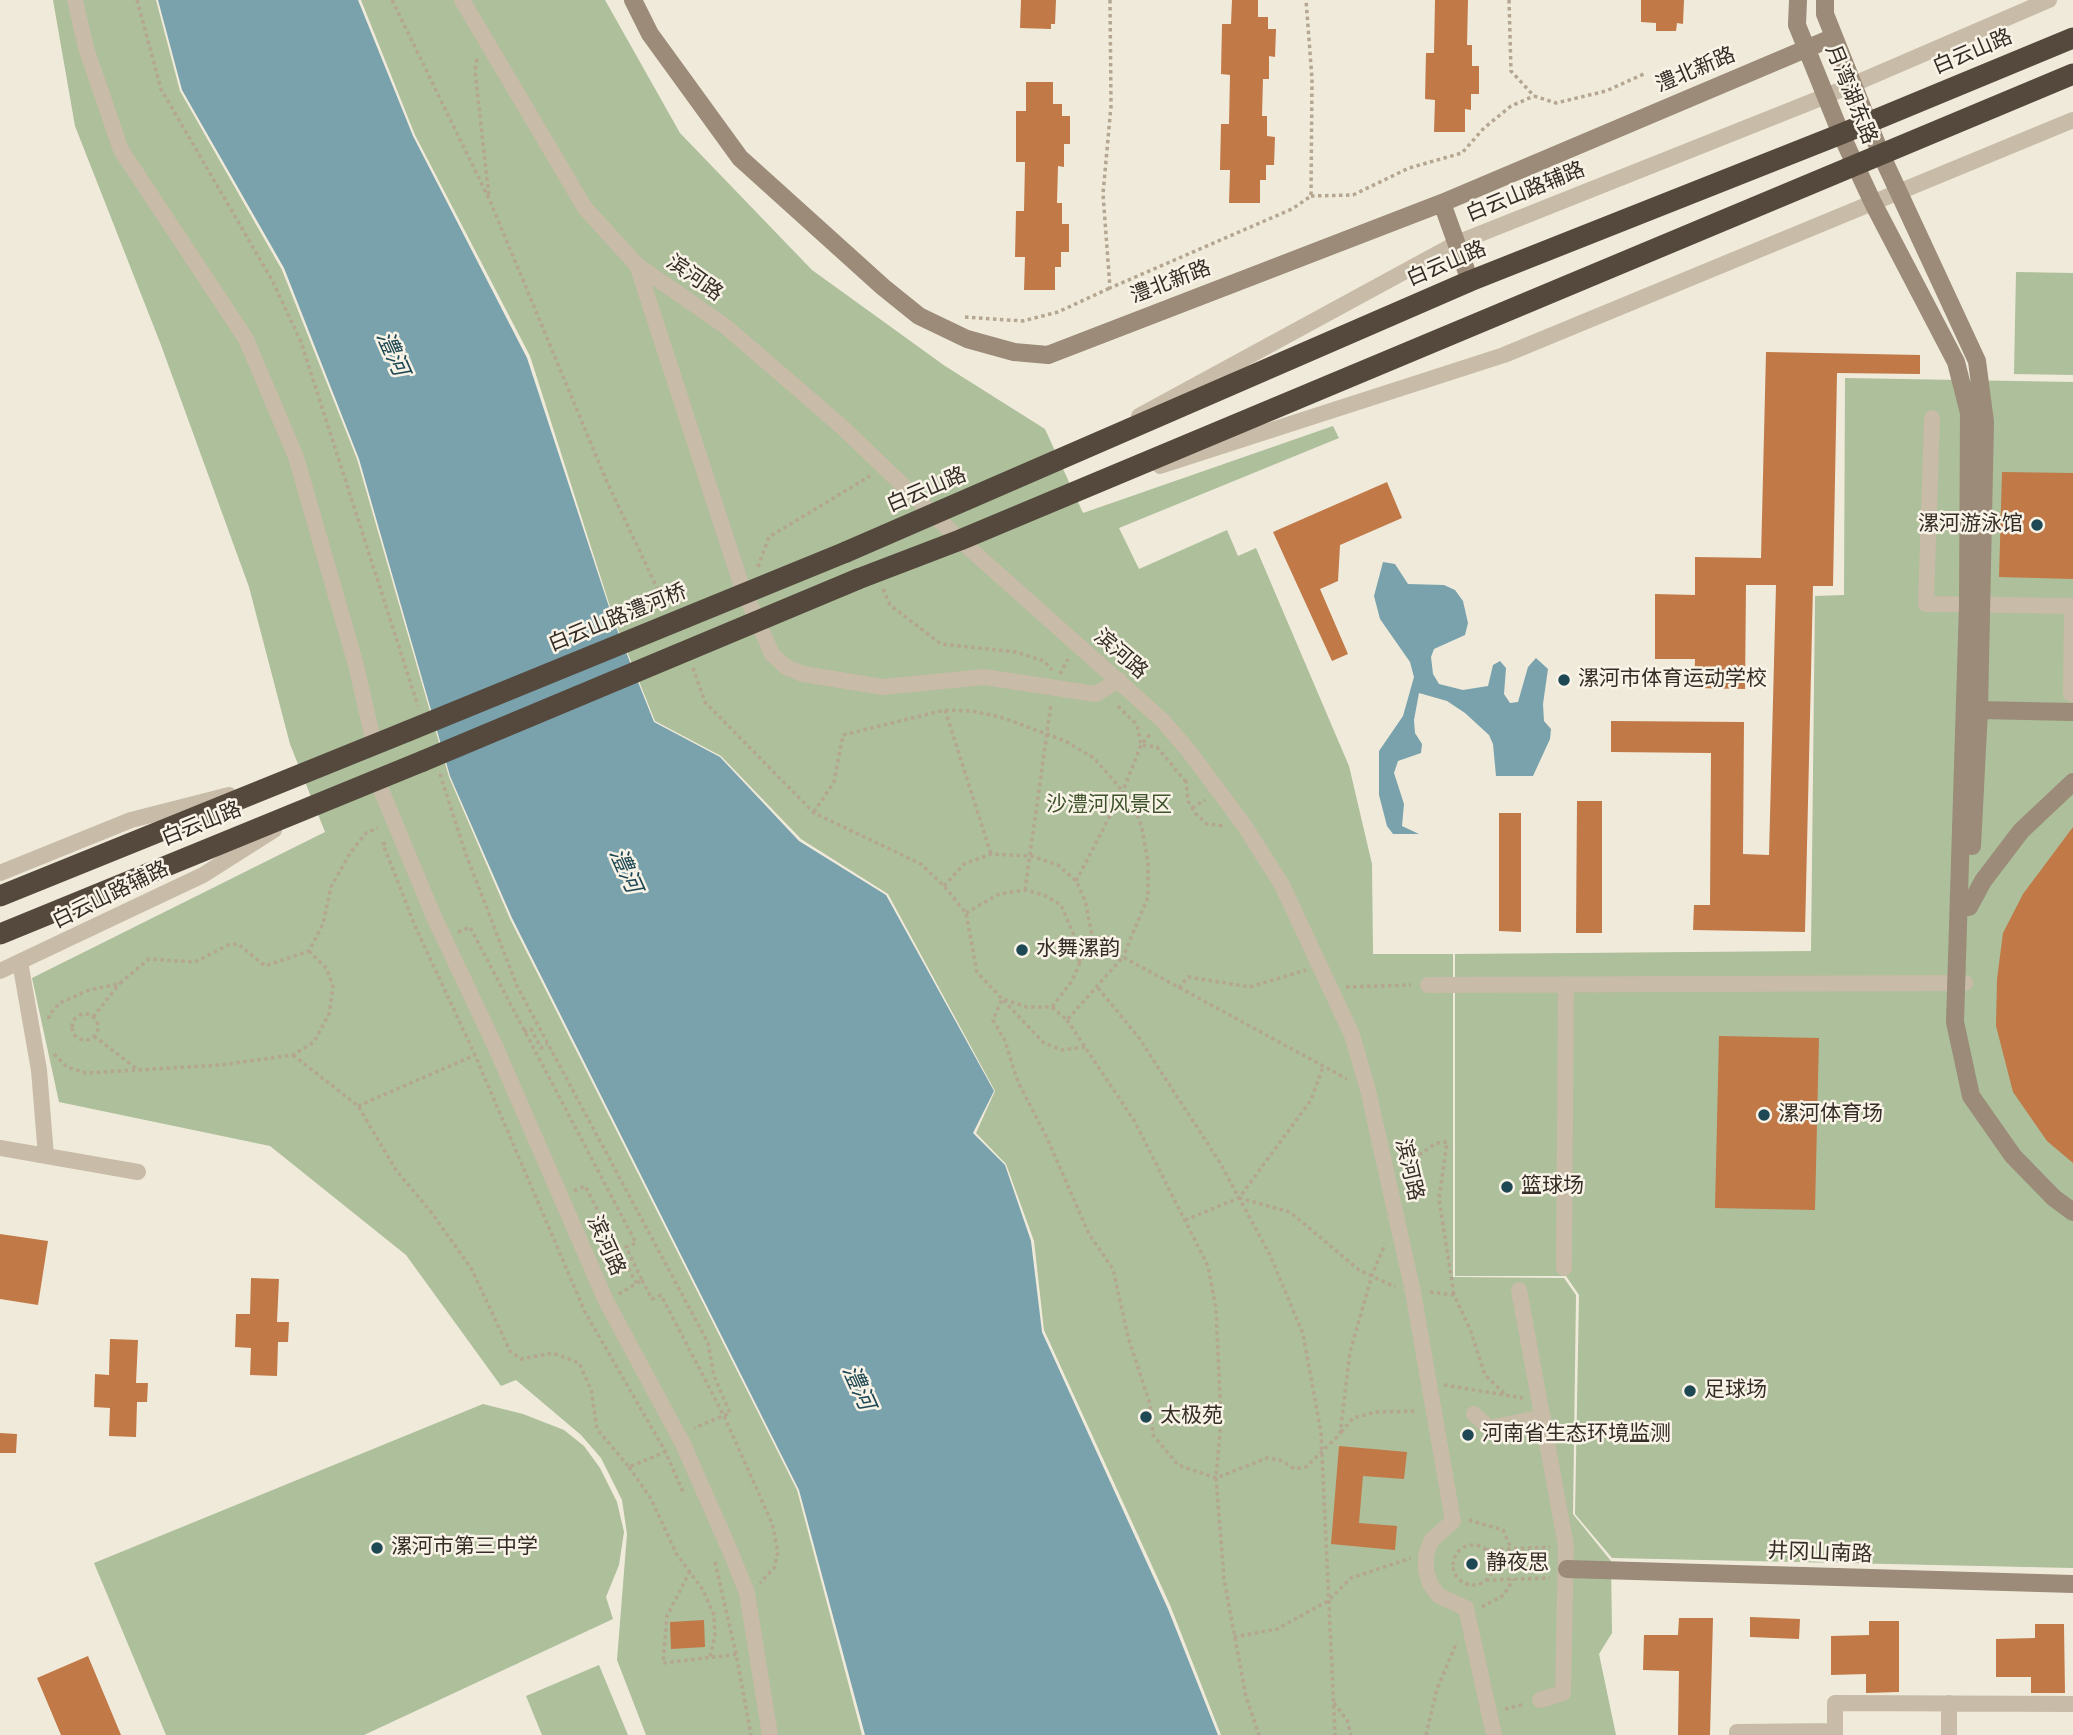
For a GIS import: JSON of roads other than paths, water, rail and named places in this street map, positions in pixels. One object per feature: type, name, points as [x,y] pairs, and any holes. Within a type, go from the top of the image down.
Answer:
[{"type":"highway","name":"白云山路","points":[[846,552],[1470,281],[1869,123],[2073,38]]},
{"type":"highway","points":[[960,540],[1880,152],[2073,74]]},
{"type":"highway","name":"白云山路","points":[[0,934],[424,761],[858,579],[960,540]]},
{"type":"highway","name":"白云山路澧河桥","points":[[408,731],[846,552]]},
{"type":"highway","name":"白云山路","points":[[0,896],[408,731]]},
{"type":"street","points":[[75,0],[86,48],[121,150],[246,339],[296,457],[356,665],[374,744]]},
{"type":"street","name":"滨河路","points":[[462,0],[585,208],[638,265],[725,326],[841,426],[960,540],[1162,720],[1244,825],[1282,886],[1321,963],[1352,1035],[1368,1090],[1413,1292],[1453,1521],[1432,1541],[1426,1555],[1426,1570],[1435,1590],[1467,1615],[1494,1735]]},
{"type":"street","name":"澧北新路","points":[[633,0],[650,34],[740,158],[883,288],[919,316],[967,339],[1014,352],[1048,355],[1442,203],[1834,37]]},
{"type":"street","name":"月湾湖东路","points":[[1798,0],[1797,25],[1854,164],[1956,362],[1969,413],[1974,605]]},
{"type":"street","name":"月湾湖东路","points":[[1825,0],[1825,14],[1880,152],[1977,361],[1985,422],[1974,605]]},
{"type":"street","name":"白云山路辅路","points":[[1040,470],[1457,243],[1826,96],[2049,0]]},
{"type":"street","points":[[1064,497],[1504,355],[2073,120]]},
{"type":"street","points":[[1442,203],[1470,281]]},
{"type":"street","points":[[638,265],[741,584],[772,654],[786,667],[803,674],[883,687],[984,677],[1096,694],[1119,680]]},
{"type":"street","points":[[1931,418],[1926,604],[2072,606],[2072,703],[1979,710]]},
{"type":"street","points":[[1974,605],[1979,710],[1969,907],[1955,1022],[1971,1096],[2012,1156],[2053,1198],[2073,1212]]},
{"type":"street","points":[[1974,605],[1960,983],[1964,1014],[1979,1091],[2023,1157],[2073,1200]]},
{"type":"street","points":[[0,873],[131,820],[285,780]]},
{"type":"street","name":"滨河路","points":[[377,780],[443,938],[496,1048],[559,1198],[606,1301],[683,1444],[747,1592],[770,1735]]},
{"type":"street","points":[[1969,907],[1983,881],[2021,831],[2073,782]]},
{"type":"street","name":"白云山路辅路","points":[[0,971],[202,875],[308,808]]},
{"type":"street","points":[[20,962],[36,1050],[46,1156]]},
{"type":"street","points":[[1427,985],[1960,983]]},
{"type":"street","points":[[1564,1268],[1566,984]]},
{"type":"street","points":[[0,1148],[138,1172]]},
{"type":"street","points":[[1519,1290],[1566,1546],[1563,1693],[1539,1700]]},
{"type":"street","points":[[1474,1414],[1489,1428],[1541,1409]]},
{"type":"street","name":"井冈山南路","points":[[1566,1573],[2073,1584]]},
{"type":"street","points":[[1737,1735],[1737,1732],[1835,1733],[1835,1703],[2073,1704]]},
{"type":"street","points":[[1949,1703],[1949,1735]]},
{"type":"water","name":"澧河","points":[[158,0],[358,0],[413,136],[527,358],[614,622],[654,722],[720,757],[799,841],[886,895],[994,1091],[973,1133],[1005,1165],[1031,1241],[1042,1332],[1168,1609],[1218,1735],[865,1735],[799,1490],[512,918],[450,776],[359,459],[284,268],[182,90]]},
{"type":"water","points":[[1383,562],[1395,564],[1408,584],[1444,585],[1455,590],[1463,601],[1468,623],[1465,635],[1434,649],[1431,657],[1433,674],[1439,684],[1463,690],[1488,686],[1493,665],[1500,661],[1506,668],[1504,694],[1510,703],[1518,702],[1528,667],[1536,658],[1548,669],[1543,704],[1544,721],[1551,729],[1550,739],[1533,776],[1496,776],[1493,744],[1489,735],[1447,701],[1419,693],[1414,720],[1415,733],[1422,744],[1421,753],[1398,761],[1394,773],[1404,804],[1402,826],[1419,834],[1393,834],[1387,826],[1379,795],[1379,751],[1403,716],[1414,677],[1410,662],[1380,619],[1374,596]]},
{"type":"place","name":"漯河游泳馆","points":[[2037,525]]},
{"type":"place","name":"漯河市体育运动学校","points":[[1564,680]]},
{"type":"place","name":"水舞漯韵","points":[[1022,950]]},
{"type":"place","name":"漯河体育场","points":[[1764,1115]]},
{"type":"place","name":"篮球场","points":[[1507,1187]]},
{"type":"place","name":"足球场","points":[[1690,1391]]},
{"type":"place","name":"太极苑","points":[[1146,1417]]},
{"type":"place","name":"河南省生态环境监测","points":[[1468,1435]]},
{"type":"place","name":"漯河市第三中学","points":[[377,1548]]},
{"type":"place","name":"静夜思","points":[[1472,1564]]},
{"type":"park label","name":"沙澧河风景区","points":[[1109,806]]}]
